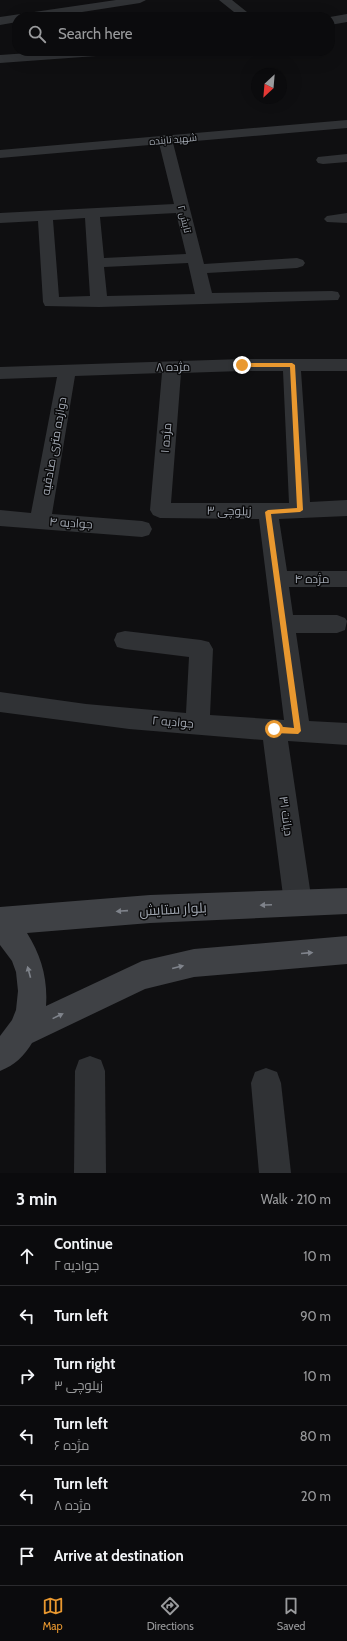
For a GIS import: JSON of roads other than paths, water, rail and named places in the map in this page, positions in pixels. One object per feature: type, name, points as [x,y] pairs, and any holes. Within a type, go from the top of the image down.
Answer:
[{"type":"main road","name":"بلوار ستایش","points":[[0,921],[150,909],[347,901]]},
{"type":"main road","points":[[0,926],[17,942],[30,973],[33,992],[30,1016],[7,1053]]},
{"type":"main road","points":[[7,1053],[142,975],[194,963],[347,950]]},
{"type":"street","points":[[60,12],[140,0]]},
{"type":"street","points":[[225,0],[240,12]]},
{"type":"street","points":[[121,3],[130,12]]},
{"type":"street","points":[[335,20],[347,18]]},
{"type":"street","points":[[0,21],[12,19]]},
{"type":"street","points":[[0,59],[41,56]]},
{"type":"street","name":"شهید تابنده","points":[[0,154],[347,124]]},
{"type":"street","name":"تابش ۲","points":[[165,139],[205,299]]},
{"type":"street","points":[[322,160],[347,158]]},
{"type":"street","points":[[0,218],[182,208]]},
{"type":"street","points":[[92,214],[99,302]]},
{"type":"street","points":[[45,216],[51,302],[332,296]]},
{"type":"street","points":[[96,263],[297,263]]},
{"type":"street","points":[[292,365],[300,510]]},
{"type":"street","name":"مژده ۸","points":[[0,373],[172,367],[347,365]]},
{"type":"street","name":"مژده ۱","points":[[160,510],[172,367]]},
{"type":"street","name":"دوازده متری صادقیه","points":[[40,521],[67,370]]},
{"type":"street","name":"زیلوچی ۳","points":[[160,510],[268,512],[347,508]]},
{"type":"street","name":"دیانت ۳۱","points":[[268,512],[283,624],[286,730],[298,903]]},
{"type":"street","name":"جوادیه ۴","points":[[0,518],[142,529]]},
{"type":"street","name":"مژده ۴","points":[[277,579],[347,579]]},
{"type":"street","points":[[283,624],[336,624]]},
{"type":"street","points":[[126,640],[201,649],[198,724]]},
{"type":"street","name":"جوادیه ۲","points":[[0,702],[60,711],[198,724],[347,734]]},
{"type":"street","points":[[90,1071],[90,1173]]},
{"type":"street","points":[[266,1084],[275,1173]]}]
